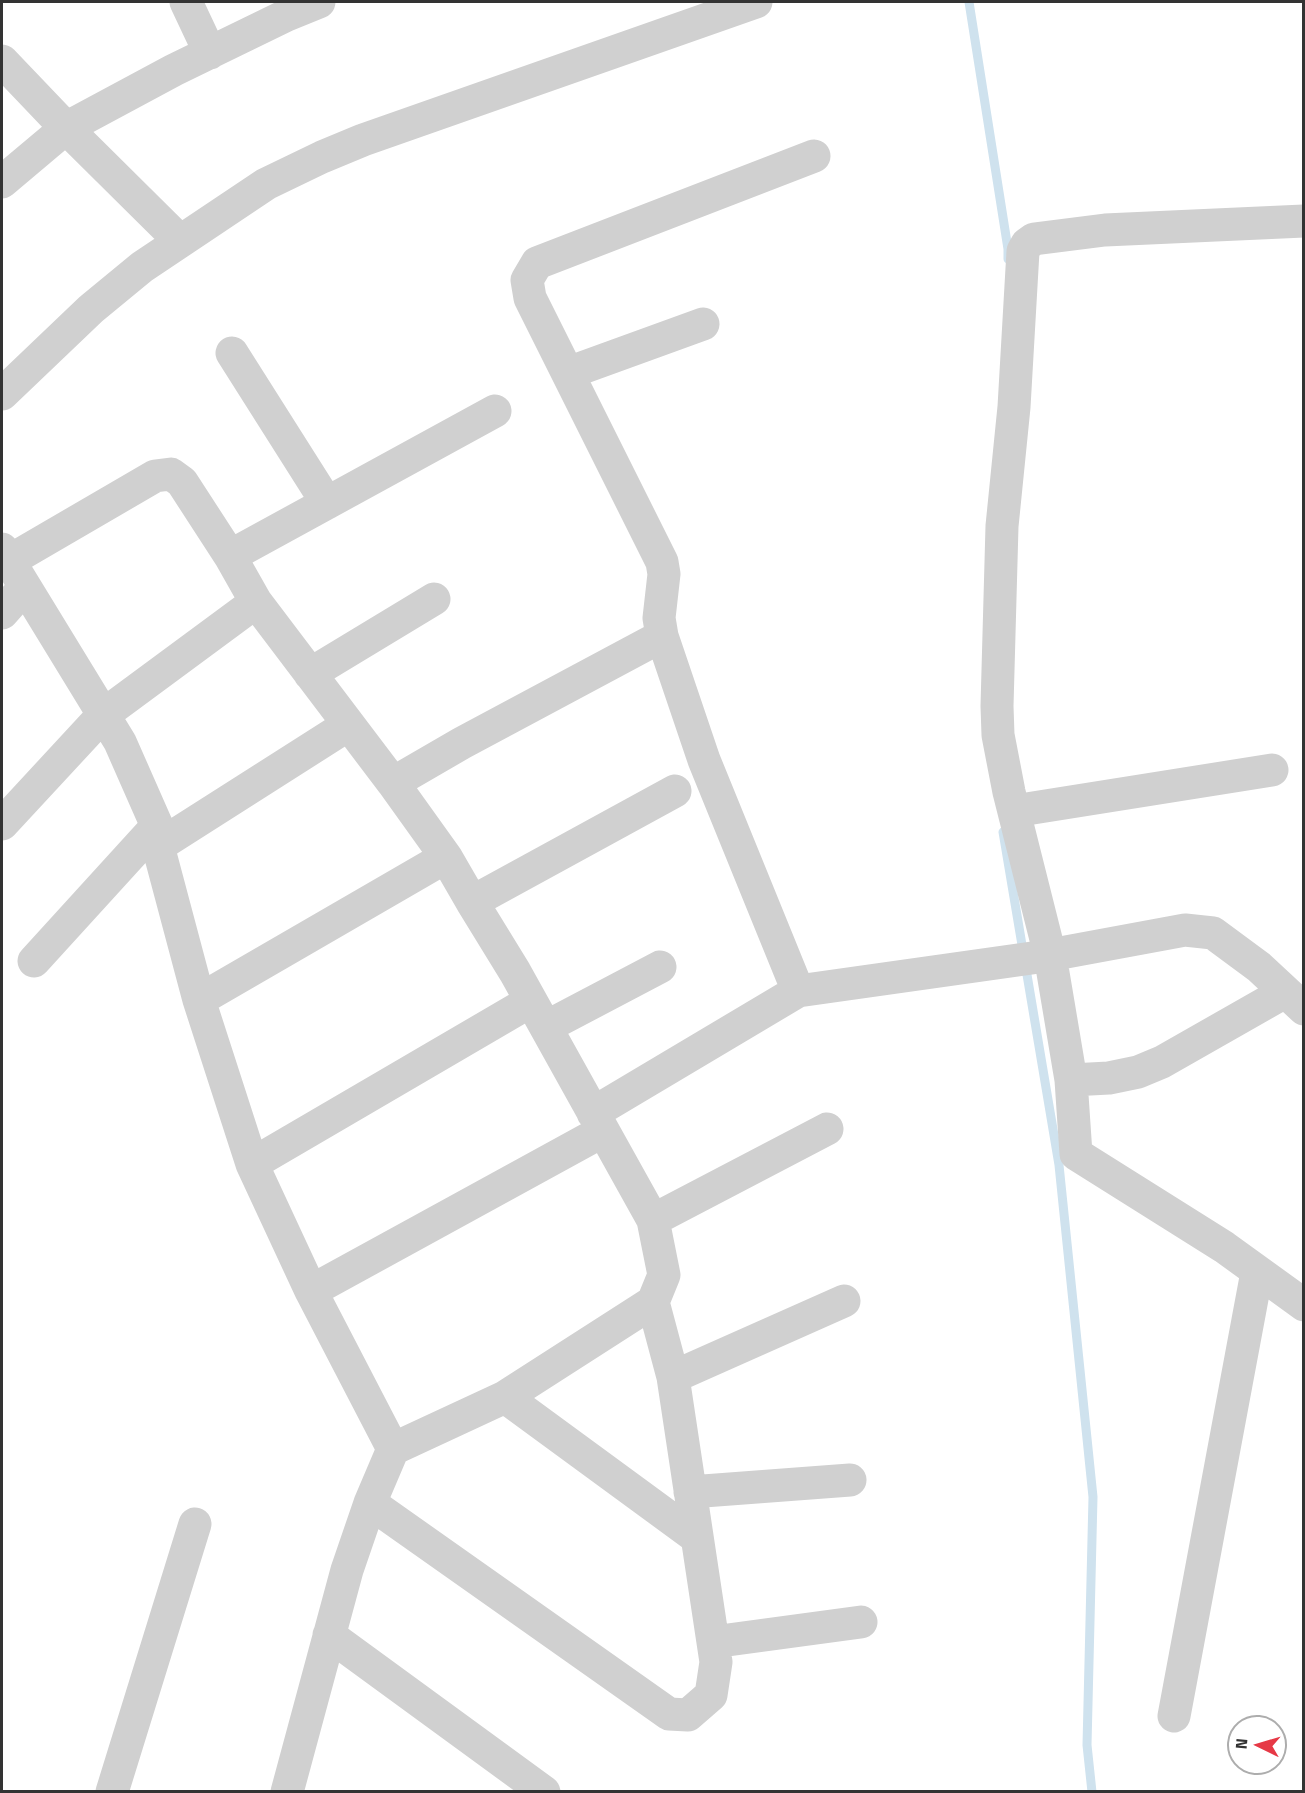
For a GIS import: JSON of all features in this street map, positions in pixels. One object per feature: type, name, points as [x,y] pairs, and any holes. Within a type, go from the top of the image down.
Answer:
[{"type":"street","points":[[186,2],[210,53]]},
{"type":"street","points":[[2,182],[66,128],[210,53],[319,2]]},
{"type":"street","points":[[2,394],[91,309],[142,267],[266,184],[322,157],[375,136],[756,2]]},
{"type":"street","points":[[2,61],[180,241]]},
{"type":"street","points":[[798,991],[704,760],[662,636],[659,618],[664,574],[662,562],[530,298],[527,280],[537,263],[814,156]]},
{"type":"street","points":[[1304,221],[1105,230],[1034,239],[1027,244],[1023,251],[1014,406],[1002,526],[997,706],[998,735],[1071,1080],[1076,1154],[1224,1247],[1304,1305]]},
{"type":"street","points":[[568,373],[703,324]]},
{"type":"street","points":[[232,353],[327,503]]},
{"type":"street","points":[[230,556],[495,411]]},
{"type":"street","points":[[2,613],[12,566],[155,476],[171,474],[182,482],[230,556],[255,602],[393,783],[446,857],[539,1014],[653,1220],[663,1275],[653,1302],[673,1377],[716,1662],[711,1695],[688,1714],[669,1714],[370,1503]]},
{"type":"street","points":[[12,566],[120,742],[158,836],[199,1000],[252,1164],[311,1291],[393,1449]]},
{"type":"street","points":[[310,674],[434,599]]},
{"type":"street","points":[[2,824],[103,715],[255,602]]},
{"type":"street","points":[[393,783],[462,743],[662,636]]},
{"type":"street","points":[[34,961],[158,836],[348,725]]},
{"type":"street","points":[[1014,811],[1272,770]]},
{"type":"street","points":[[472,902],[675,791]]},
{"type":"street","points":[[199,1000],[446,857]]},
{"type":"street","points":[[311,1291],[598,1122],[798,991],[1045,956],[1185,930],[1213,933],[1259,967],[1294,1000],[1138,1072],[1109,1078],[1071,1080]]},
{"type":"street","points":[[252,1164],[539,1014],[660,967]]},
{"type":"street","points":[[653,1220],[826,1129]]},
{"type":"street","points":[[1174,1716],[1257,1272]]},
{"type":"street","points":[[673,1377],[844,1301]]},
{"type":"street","points":[[287,1791],[348,1570],[370,1503],[393,1449],[505,1397],[653,1302]]},
{"type":"street","points":[[505,1397],[696,1537]]},
{"type":"street","points":[[690,1492],[850,1480]]},
{"type":"street","points":[[112,1791],[195,1524]]},
{"type":"street","points":[[713,1642],[861,1622]]},
{"type":"street","points":[[329,1635],[544,1791]]},
{"type":"waterway","points":[[969,2],[1008,259]]},
{"type":"waterway","points":[[1003,832],[1059,1165],[1093,1497],[1087,1745],[1092,1792]]}]
